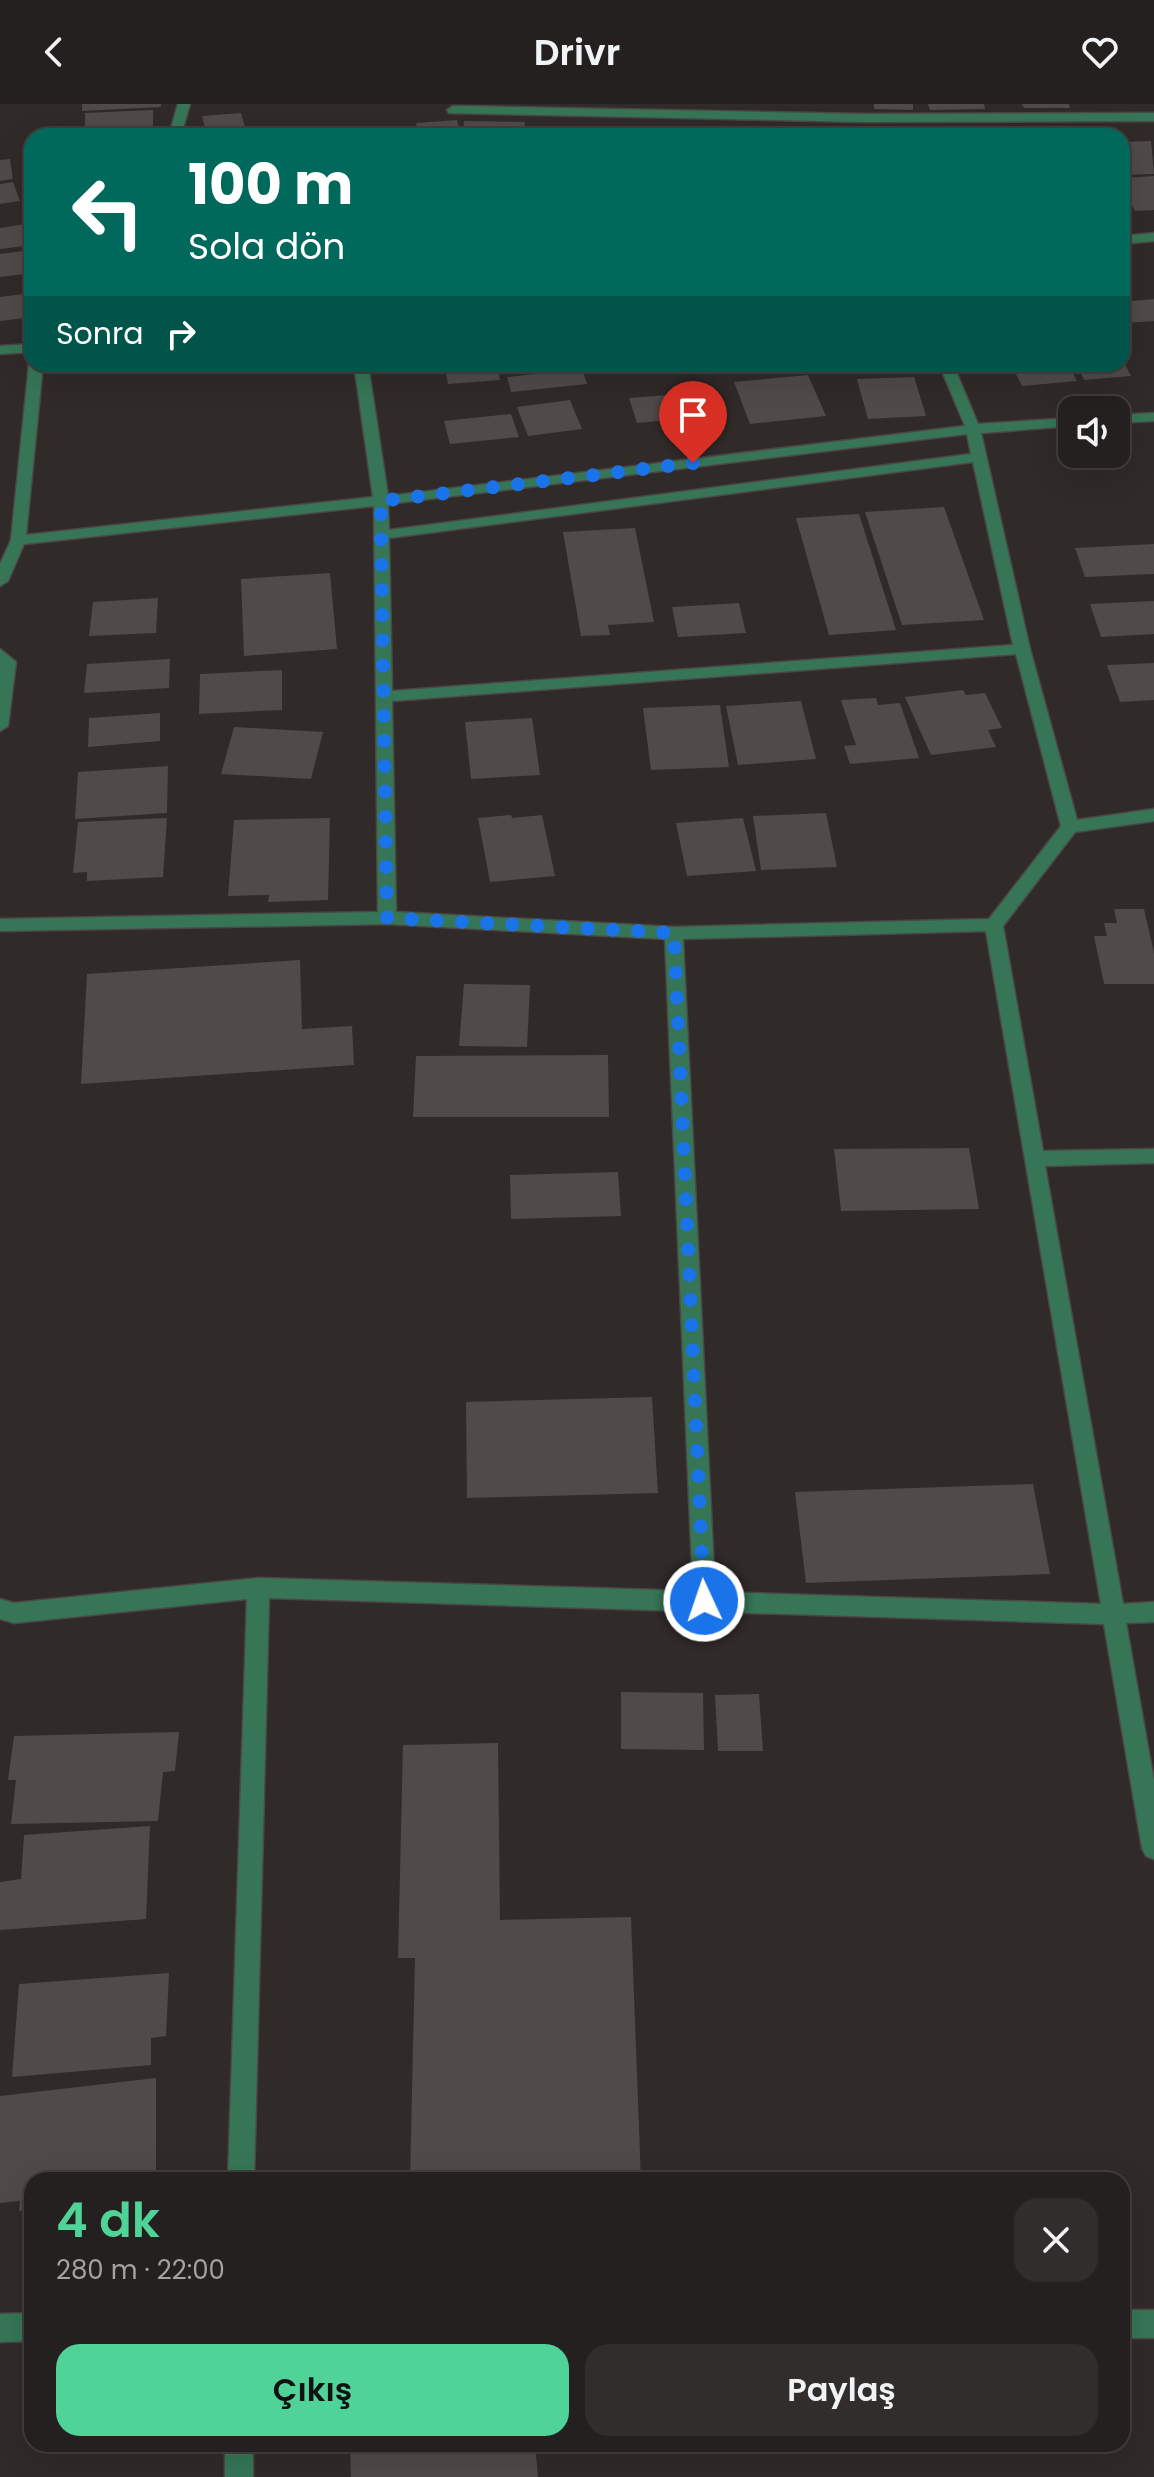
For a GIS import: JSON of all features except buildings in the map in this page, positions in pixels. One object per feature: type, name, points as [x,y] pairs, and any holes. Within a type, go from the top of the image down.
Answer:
[{"type":"street","points":[[177,128],[184,104]]},
{"type":"street","points":[[839,104],[840,118]]},
{"type":"street","points":[[453,110],[840,118],[1154,117]]},
{"type":"street","points":[[864,118],[867,128]]},
{"type":"street","points":[[1130,239],[1154,237]]},
{"type":"street","points":[[0,350],[24,348]]},
{"type":"street","points":[[0,581],[18,540],[35,372]]},
{"type":"street","points":[[362,372],[381,501],[387,918]]},
{"type":"street","points":[[949,372],[973,429],[1022,649],[1070,827]]},
{"type":"street","points":[[1130,418],[1154,417]]},
{"type":"street","points":[[18,540],[381,501],[973,429],[1058,423]]},
{"type":"street","points":[[381,535],[980,457]]},
{"type":"street","points":[[384,697],[1022,649]]},
{"type":"street","points":[[0,654],[8,662],[0,726]]},
{"type":"street","points":[[1154,815],[1070,827],[994,925],[1154,1848]]},
{"type":"street","points":[[0,925],[387,918],[674,933],[994,925]]},
{"type":"street","points":[[674,933],[704,1601]]},
{"type":"street","points":[[1033,1159],[1154,1156]]},
{"type":"street","points":[[241,2172],[258,1588]]},
{"type":"street","points":[[0,1609],[14,1613],[258,1588],[1114,1614],[1154,1612]]},
{"type":"street","points":[[1130,2324],[1154,2324]]},
{"type":"street","points":[[0,2328],[24,2327]]},
{"type":"street","points":[[239,2452],[239,2477]]},
{"type":"route","points":[[693,463],[381,501],[381,535],[387,918],[674,933],[704,1601]]}]
